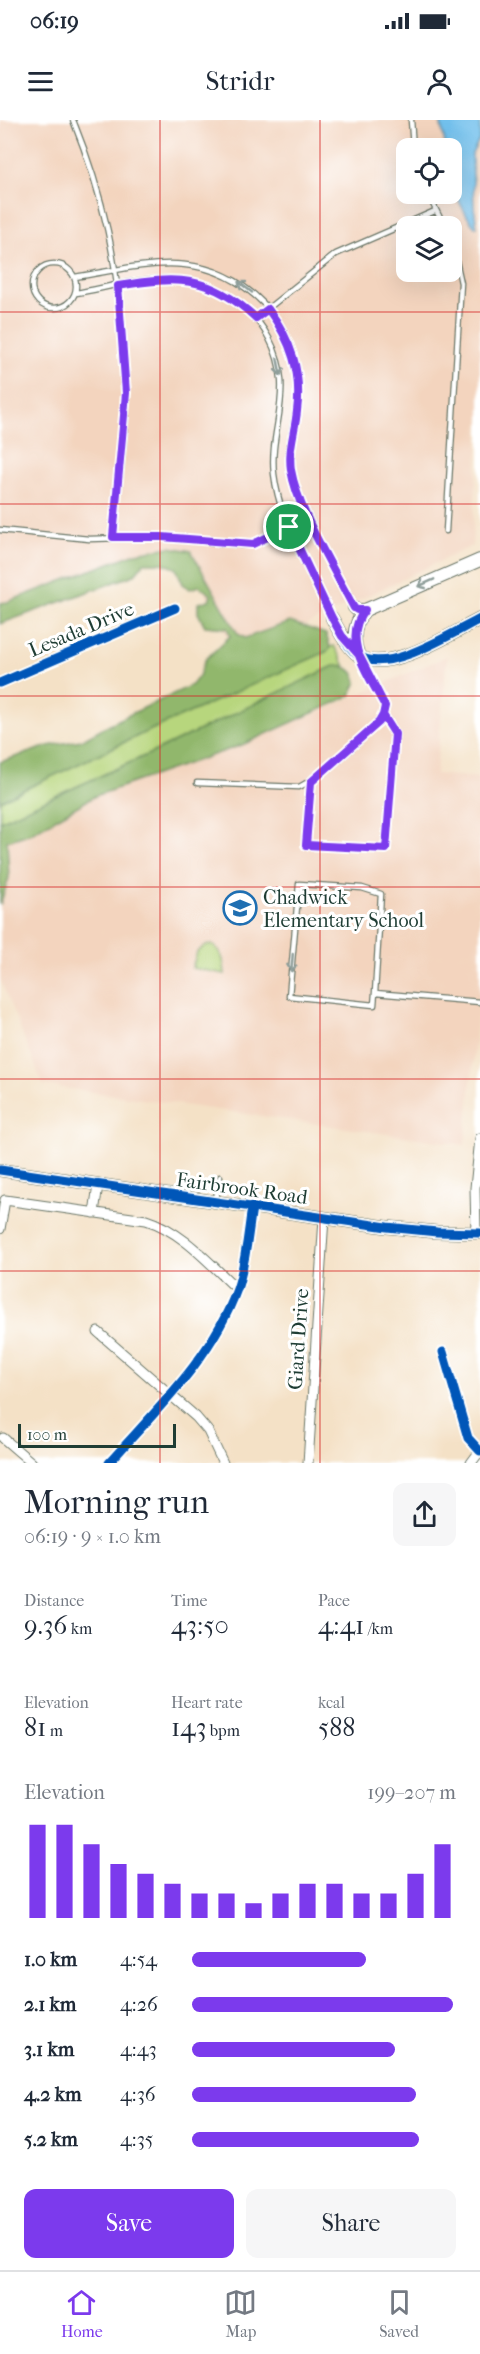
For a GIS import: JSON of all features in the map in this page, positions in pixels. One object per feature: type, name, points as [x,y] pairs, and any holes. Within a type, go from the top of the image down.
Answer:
[{"type":"street","points":[[359,655],[354,639],[359,609],[480,560]]},
{"type":"street","name":"Lesada Drive","points":[[0,683],[175,608]]},
{"type":"street","points":[[332,618],[347,642],[359,655],[377,662],[393,660],[480,619]]},
{"type":"street","points":[[478,1233],[475,1188],[480,1138]]},
{"type":"street","name":"Fairbrook Road","points":[[0,1170],[324,1218],[437,1232],[478,1233]]},
{"type":"street","points":[[94,1213],[98,1185]]},
{"type":"street","points":[[0,1229],[5,1200],[158,1224],[180,1238],[237,1289]]},
{"type":"street","points":[[109,1463],[204,1351],[237,1289],[252,1207]]},
{"type":"street","name":"Giard Drive","points":[[308,1463],[324,1218]]},
{"type":"street","points":[[98,1332],[208,1431],[223,1463]]},
{"type":"street","points":[[443,1352],[468,1438],[480,1451],[471,1463]]},
{"type":"street","points":[[3,1438],[32,1463]]},
{"type":"lane","points":[[73,120],[90,162],[101,201],[118,286],[126,393],[113,537]]},
{"type":"lane","points":[[411,120],[412,138]]},
{"type":"lane","points":[[432,204],[438,216]]},
{"type":"lane","points":[[256,318],[336,254],[435,211]]},
{"type":"lane","points":[[75,277],[164,263],[201,266],[238,281],[268,309],[280,326],[295,360],[298,396],[290,457],[296,490],[308,518],[359,609]]},
{"type":"lane","points":[[76,293],[75,277],[64,266],[50,264],[35,274],[32,288],[37,301],[45,307],[54,309],[67,304],[76,293],[165,279],[198,283],[227,295],[256,318],[274,349],[279,364],[282,396],[273,441],[274,474],[278,495],[289,527],[332,618]]},
{"type":"lane","points":[[446,531],[461,282]]},
{"type":"lane","points":[[0,530],[89,539],[162,537],[253,544],[308,518]]},
{"type":"lane","points":[[197,783],[299,787],[311,782],[368,733],[383,715],[385,706],[359,655]]},
{"type":"lane","points":[[311,782],[306,845],[386,849],[395,734],[383,715]]},
{"type":"lane","points":[[299,884],[362,888],[381,894],[375,993],[374,1005],[289,996],[299,884]]},
{"type":"lane","points":[[375,993],[480,1002]]},
{"type":"lane","points":[[216,1202],[220,1177]]},
{"type":"shaded area","points":[[0,120],[480,120],[480,415],[472,546],[245,654],[234,651],[189,559],[151,555],[0,619]]},
{"type":"shaded area","name":"Chadwick Elementary School","points":[[447,656],[436,774],[480,778],[480,991],[465,1145],[43,1085],[0,979],[0,837],[113,782],[270,733]]},
{"type":"green space","points":[[170,547],[191,551],[238,634],[245,638],[290,622],[326,634],[330,647],[328,651],[146,732],[0,801],[0,762],[48,746],[81,740],[192,685],[199,676],[205,660],[230,636],[227,628],[205,626],[198,613],[198,603],[209,600],[211,595],[199,586],[190,589],[183,584],[176,568],[162,563],[144,563],[134,575],[0,624],[0,603],[136,553]]},
{"type":"green space","points":[[334,646],[345,666],[336,665],[158,750],[0,821],[0,801],[146,732],[328,651]]},
{"type":"green space","points":[[336,665],[350,670],[356,678],[357,682],[350,696],[242,745],[95,796],[31,833],[7,841],[9,878],[0,905],[0,821],[158,750]]},
{"type":"green space","points":[[207,945],[213,945],[221,954],[225,974],[192,968],[197,952]]},
{"type":"water","points":[[440,120],[480,120],[480,138],[472,154],[477,227],[469,219],[461,204],[462,138],[444,138]]},
{"type":"cycle path","points":[[0,683],[175,608]]},
{"type":"cycle path","points":[[332,618],[351,648],[359,656],[371,660],[386,660],[420,650],[480,619]]},
{"type":"cycle path","points":[[0,1170],[387,1227],[480,1233]]},
{"type":"cycle path","points":[[109,1463],[182,1382],[227,1314],[237,1289],[245,1258],[252,1207]]},
{"type":"cycle path","points":[[443,1352],[468,1438],[480,1451]]},
{"type":"place","name":"Chadwick Elementary School","points":[[240,908]]},
{"type":"route","points":[[289,527],[253,544],[241,545],[162,537],[113,537],[126,393],[118,286],[165,279],[183,280],[214,288],[241,304],[256,318],[268,309],[289,343],[298,377],[297,413],[290,442],[291,471],[296,490],[354,608],[365,610],[356,626],[354,639],[359,655],[385,706],[379,722],[311,782],[306,845],[386,849],[395,734],[383,715],[385,706],[359,655],[342,636],[332,618],[289,527]]}]
